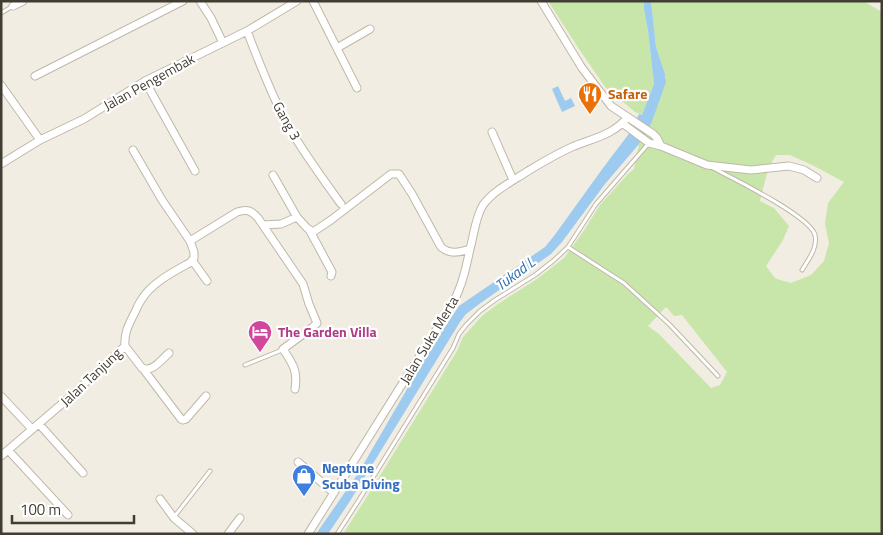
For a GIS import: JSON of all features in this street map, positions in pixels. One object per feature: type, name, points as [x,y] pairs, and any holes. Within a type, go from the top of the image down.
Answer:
[{"type":"street","points":[[14,6],[23,1]]},
{"type":"street","points":[[35,76],[183,1]]},
{"type":"street","points":[[200,1],[223,43]]},
{"type":"street","name":"Jalan Pengembak","points":[[1,164],[40,140],[84,119],[145,81],[247,31],[297,1]]},
{"type":"street","points":[[313,1],[357,88]]},
{"type":"street","points":[[541,1],[582,68],[611,106],[650,132],[657,138],[661,146]]},
{"type":"street","points":[[337,48],[370,29]]},
{"type":"street","name":"Gang 3","points":[[247,31],[271,92],[287,123],[315,168],[341,204]]},
{"type":"street","points":[[145,81],[195,171]]},
{"type":"street","points":[[1,85],[40,140]]},
{"type":"street","name":"Jalan Suka Merta","points":[[308,534],[453,303],[462,282],[475,226],[484,205],[495,193],[513,180],[555,155],[626,126],[630,118]]},
{"type":"street","points":[[626,126],[646,141],[707,165],[751,170],[789,166],[804,170],[817,178]]},
{"type":"street","points":[[492,132],[513,180]]},
{"type":"street","points":[[133,150],[162,200],[190,241],[194,252],[192,260],[207,281]]},
{"type":"street","points":[[310,231],[317,230],[390,174],[394,173],[399,174],[406,184],[441,247],[450,252],[470,249]]},
{"type":"street","points":[[272,175],[297,217],[310,231],[332,272],[331,276]]},
{"type":"street","points":[[190,241],[237,212],[244,210],[250,210],[263,225],[303,284],[308,304],[317,323],[283,349],[296,372],[295,389]]},
{"type":"street","points":[[263,225],[281,224],[297,217]]},
{"type":"street","name":"Jalan Tanjung","points":[[1,456],[82,386],[124,346],[127,330],[142,298],[164,278],[192,260]]},
{"type":"street","points":[[124,346],[181,419],[186,419],[206,396]]},
{"type":"street","points":[[144,370],[151,369],[169,353]]},
{"type":"street","points":[[1,396],[32,429]]},
{"type":"street","points":[[39,424],[83,473]]},
{"type":"street","points":[[8,450],[68,515]]},
{"type":"street","points":[[298,462],[334,493]]},
{"type":"street","points":[[160,499],[174,518],[193,534]]},
{"type":"street","points":[[228,534],[240,518]]},
{"type":"lane","points":[[1,13],[14,6]]},
{"type":"lane","points":[[337,534],[466,325],[480,311],[535,275],[568,247],[596,204],[630,166],[646,141]]},
{"type":"lane","points":[[707,165],[778,203],[811,228],[815,235],[815,245],[812,255],[802,270]]},
{"type":"lane","points":[[568,247],[624,283],[669,324],[718,376]]},
{"type":"lane","points":[[245,365],[283,349]]},
{"type":"lane","points":[[174,518],[210,471]]},
{"type":"green space","points":[[548,1],[644,1],[654,84],[642,115],[635,112],[606,88]]},
{"type":"green space","points":[[651,1],[863,1],[882,12],[882,534],[343,534],[457,351],[463,337],[483,315],[537,279],[564,258],[600,205],[634,169],[639,144],[651,124],[666,77],[656,47]],"holes":[[[776,155],[790,155],[844,182],[828,203],[825,224],[829,243],[824,261],[811,275],[791,283],[775,278],[766,266],[783,240],[789,226],[774,208],[760,201],[768,171]],[[666,307],[674,316],[682,315],[727,372],[720,385],[711,388],[659,334],[648,326]]]},
{"type":"water","name":"Tukad L","points":[[644,1],[651,1],[656,47],[666,82],[651,124],[639,144],[605,184],[551,254],[466,314],[328,534],[316,534],[359,472],[429,351],[459,306],[545,247],[628,135],[639,114],[642,115],[654,84]]},
{"type":"water","points":[[558,86],[565,101],[571,98],[575,106],[562,112],[552,89]]},
{"type":"place","name":"Safare","points":[[590,115]]},
{"type":"place","name":"The Garden Villa","points":[[260,353]]},
{"type":"place","name":"Neptune Scuba Diving","points":[[304,497]]}]
